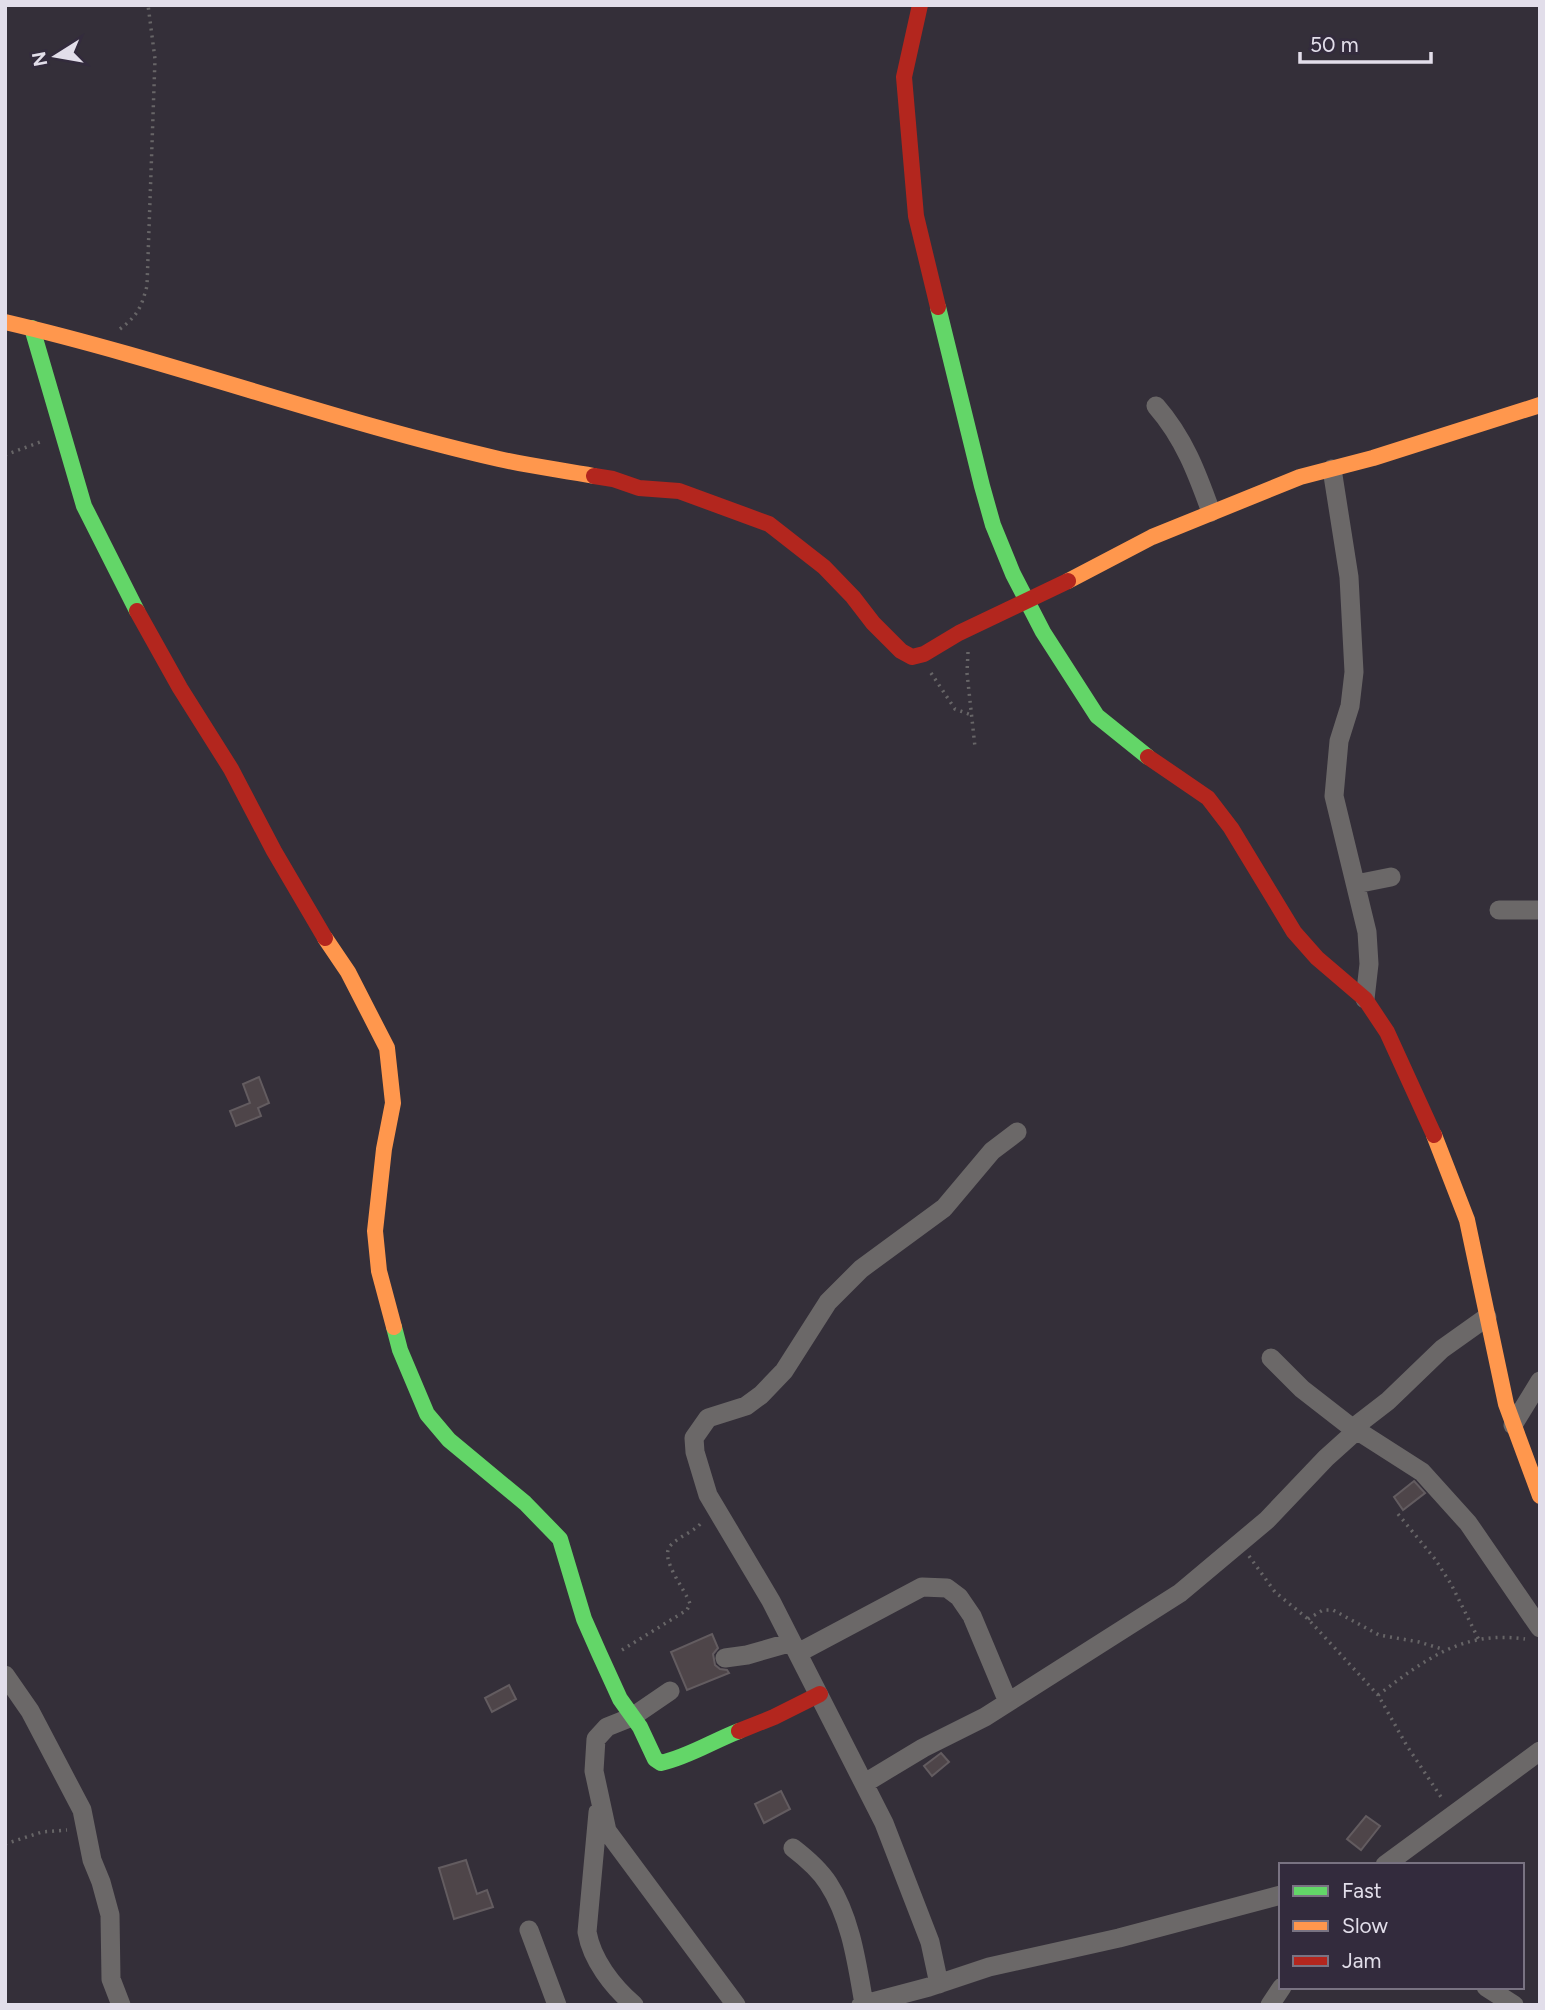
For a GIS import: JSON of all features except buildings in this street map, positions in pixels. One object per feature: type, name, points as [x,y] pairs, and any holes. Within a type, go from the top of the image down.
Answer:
[{"type":"street","points":[[920,5],[904,77],[916,216],[993,525],[1049,643],[1097,716],[1147,757],[1208,798],[1231,828],[1294,932],[1317,958],[1365,999],[1387,1032],[1433,1132],[1467,1220],[1506,1404],[1540,1496]]},
{"type":"street","points":[[5,322],[90,343],[500,459],[613,480],[639,488],[679,491],[743,514],[769,524],[824,567],[873,623],[901,651],[911,656],[924,654],[973,626],[1153,537],[1211,512],[1300,477],[1373,458],[1540,405]]},
{"type":"street","points":[[32,328],[84,506],[129,596],[180,688],[231,769],[317,927],[348,972],[387,1048],[393,1103],[384,1149],[376,1231],[379,1271],[400,1350],[427,1414],[449,1440],[525,1503],[560,1539],[584,1619],[620,1699],[640,1727],[655,1759],[666,1763],[745,1727],[774,1717],[820,1694]]},
{"type":"street","points":[[1156,406],[1170,422],[1193,461],[1211,512]]},
{"type":"street","points":[[1332,469],[1349,577],[1354,672],[1350,706],[1339,741],[1334,796],[1367,932],[1365,999]]},
{"type":"street","points":[[1356,884],[1391,877]]},
{"type":"street","points":[[1499,910],[1540,910]]},
{"type":"street","points":[[939,1983],[930,1942],[884,1823],[771,1601],[709,1498],[695,1452],[694,1438],[708,1418],[746,1406],[761,1395],[784,1371],[828,1302],[861,1269],[944,1208],[992,1151],[1017,1132]]},
{"type":"street","points":[[864,1783],[1008,1702],[1180,1593],[1276,1511],[1355,1429],[1442,1349],[1487,1317]]},
{"type":"street","points":[[1270,1358],[1302,1389],[1355,1429],[1422,1472],[1468,1523],[1534,1634]]},
{"type":"street","points":[[1513,1425],[1540,1381]]},
{"type":"street","points":[[725,1658],[795,1647],[922,1587],[932,1585],[947,1588],[958,1597],[972,1616],[1008,1702]]},
{"type":"street","points":[[5,1675],[30,1711],[82,1810],[92,1860],[110,1915],[111,1979],[121,2005]]},
{"type":"street","points":[[670,1691],[632,1717],[607,1727],[596,1739],[594,1772],[599,1800],[607,1831],[613,1841],[736,2005]]},
{"type":"street","points":[[1388,1863],[1540,1751]]},
{"type":"street","points":[[599,1800],[587,1932],[589,1946],[609,1979],[634,2005]]},
{"type":"street","points":[[793,1848],[813,1864],[829,1883],[852,1940],[863,2004],[905,1999],[939,1983],[989,1967],[1095,1944],[1279,1896]]},
{"type":"street","points":[[529,1930],[557,2005]]},
{"type":"street","points":[[1270,2005],[1281,1989]]},
{"type":"street","points":[[1489,1989],[1514,2005]]},
{"type":"path","points":[[90,343],[120,330],[134,318],[142,306],[146,286],[155,72],[148,5]]},
{"type":"path","points":[[5,455],[61,433]]},
{"type":"path","points":[[973,626],[966,665],[975,747]]},
{"type":"path","points":[[911,656],[934,675],[955,709],[971,715]]},
{"type":"path","points":[[607,1672],[618,1654],[687,1610],[690,1604],[687,1594],[672,1571],[667,1552],[670,1546],[695,1530],[702,1522],[709,1498]]},
{"type":"path","points":[[1398,1514],[1440,1567],[1479,1640]]},
{"type":"path","points":[[1239,1544],[1275,1592],[1308,1619],[1378,1695],[1407,1746],[1454,1816]]},
{"type":"path","points":[[1308,1619],[1323,1610],[1333,1610],[1380,1635],[1444,1650]]},
{"type":"path","points":[[1378,1695],[1444,1650],[1479,1640],[1534,1634]]},
{"type":"path","points":[[5,1844],[42,1832],[86,1826]]},
{"type":"traffic: fast","points":[[938,307],[982,486],[993,525],[1013,574],[1043,632],[1097,716],[1148,757]]},
{"type":"traffic: fast","points":[[32,328],[84,506],[137,611]]},
{"type":"traffic: fast","points":[[394,1327],[400,1350],[427,1414],[449,1440],[525,1503],[560,1539],[584,1619],[620,1699],[640,1727],[655,1759],[661,1763],[671,1760],[739,1731]]},
{"type":"traffic: slow","points":[[5,322],[437,444],[594,476]]},
{"type":"traffic: slow","points":[[1068,581],[1152,537],[1300,477],[1373,458],[1540,405]]},
{"type":"traffic: slow","points":[[325,938],[348,972],[387,1048],[393,1103],[384,1149],[375,1231],[379,1271],[394,1327]]},
{"type":"traffic: slow","points":[[1434,1135],[1467,1220],[1506,1404],[1540,1496]]},
{"type":"traffic: jam","points":[[920,5],[904,77],[916,216],[938,307]]},
{"type":"traffic: jam","points":[[594,476],[639,488],[679,491],[769,524],[824,567],[873,623],[901,651],[912,657],[924,654],[959,633],[1068,581]]},
{"type":"traffic: jam","points":[[137,611],[180,688],[231,769],[274,851],[325,938]]},
{"type":"traffic: jam","points":[[1148,757],[1208,798],[1231,828],[1294,932],[1317,958],[1365,999],[1387,1032],[1434,1135]]},
{"type":"traffic: jam","points":[[739,1731],[820,1694]]}]
